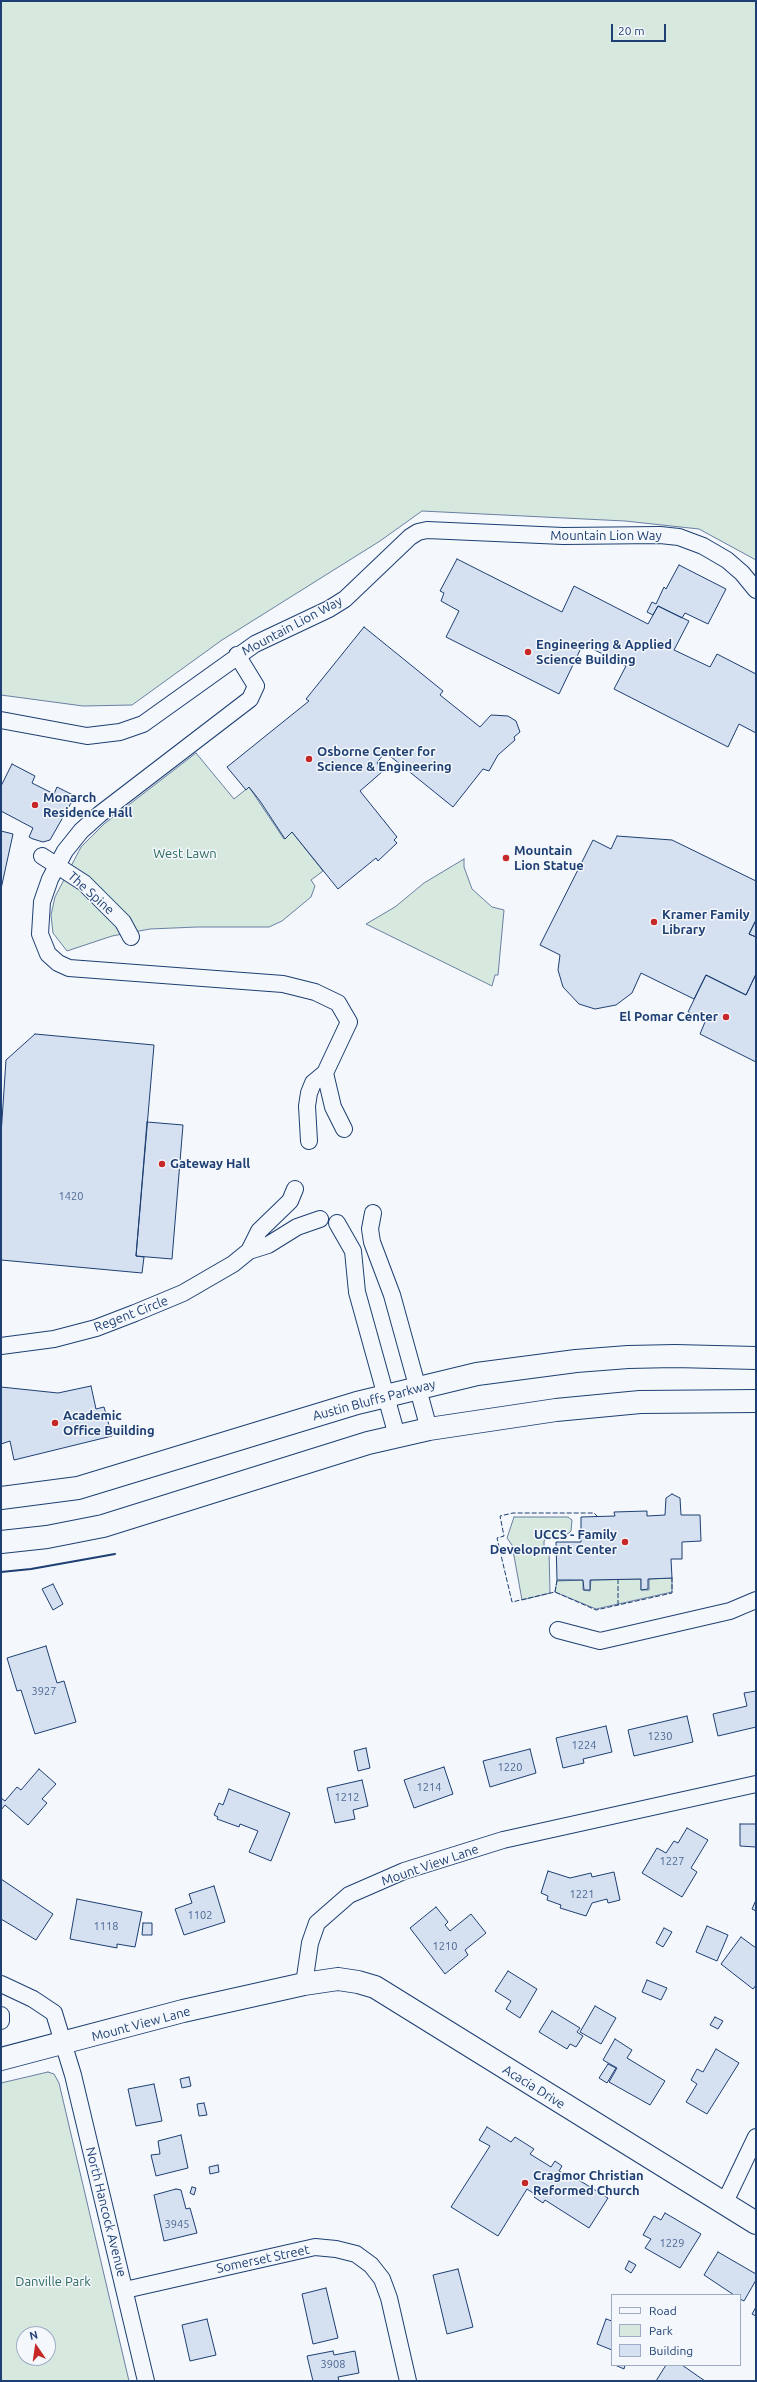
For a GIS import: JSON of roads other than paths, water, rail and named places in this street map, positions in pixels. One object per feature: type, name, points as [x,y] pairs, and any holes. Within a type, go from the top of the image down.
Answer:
[{"type":"main road","name":"Austin Bluffs Parkway","points":[[1,1498],[78,1488],[386,1394],[478,1374],[576,1361],[675,1356],[756,1358]]},
{"type":"main road","points":[[1,1542],[47,1537],[103,1526],[397,1436],[429,1429],[556,1410],[640,1402],[756,1401]]},
{"type":"main road","name":"Acacia Drive","points":[[304,1984],[338,1979],[358,1982],[375,1988],[756,2223]]},
{"type":"main road","name":"Mount View Lane","points":[[1,2059],[64,2044],[183,2011],[304,1984]]},
{"type":"street","name":"Mountain Lion Way","points":[[1,720],[73,735],[87,736],[120,732],[155,717],[237,656],[260,641],[329,609],[344,599],[410,537],[418,532],[427,530],[570,536],[660,535],[679,537],[703,546],[727,560],[742,573],[756,590]]},
{"type":"street","points":[[237,656],[256,686],[250,699],[100,814],[81,831],[65,851],[42,902],[40,923],[43,947],[58,963],[69,968],[283,984],[315,992],[338,1003],[349,1022],[325,1072],[313,1083],[309,1093],[307,1106],[309,1141]]},
{"type":"street","name":"The Spine","points":[[42,856],[84,883],[123,922],[131,938]]},
{"type":"street","points":[[325,1072],[333,1107],[344,1128]]},
{"type":"street","name":"Regent Circle","points":[[249,1251],[259,1231],[290,1201],[295,1189]]},
{"type":"street","points":[[373,1213],[370,1230],[372,1242],[392,1295],[429,1429]]},
{"type":"street","name":"Regent Circle","points":[[1,1346],[54,1339],[96,1328],[135,1313],[183,1293],[233,1264],[249,1251],[268,1245],[297,1227],[320,1219]]},
{"type":"street","points":[[337,1223],[353,1251],[357,1292],[397,1436]]},
{"type":"street","points":[[558,1630],[600,1642],[730,1612],[756,1600]]},
{"type":"street","name":"Mount View Lane","points":[[304,1984],[310,1943],[317,1922],[349,1895],[390,1877],[503,1840],[756,1784]]},
{"type":"street","points":[[1,1984],[33,1999],[54,2013],[64,2044]]},
{"type":"street","points":[[1,2015],[1,2021]]},
{"type":"street","name":"North Hancock Avenue","points":[[64,2044],[146,2381]]},
{"type":"street","points":[[724,2204],[756,2137]]},
{"type":"street","name":"Somerset Street","points":[[125,2290],[315,2248],[336,2249],[356,2254],[371,2265],[382,2279],[389,2298],[408,2381]]},
{"type":"place","name":"Engineering & Applied Science Building","points":[[528,652]]},
{"type":"place","name":"Osborne Center for Science & Engineering","points":[[309,759]]},
{"type":"place","name":"Monarch Residence Hall","points":[[35,805]]},
{"type":"place","name":"Mountain Lion Statue","points":[[506,858]]},
{"type":"place","name":"Kramer Family Library","points":[[654,922]]},
{"type":"place","name":"El Pomar Center","points":[[726,1017]]},
{"type":"place","name":"Gateway Hall","points":[[162,1164]]},
{"type":"place","name":"Academic Office Building","points":[[55,1423]]},
{"type":"place","name":"UCCS - Family Development Center","points":[[625,1542]]},
{"type":"place","name":"Cragmor Christian Reformed Church","points":[[525,2183]]},
{"type":"park label","name":"West Lawn","points":[[185,854]]},
{"type":"park label","name":"Danville Park","points":[[53,2282]]}]
